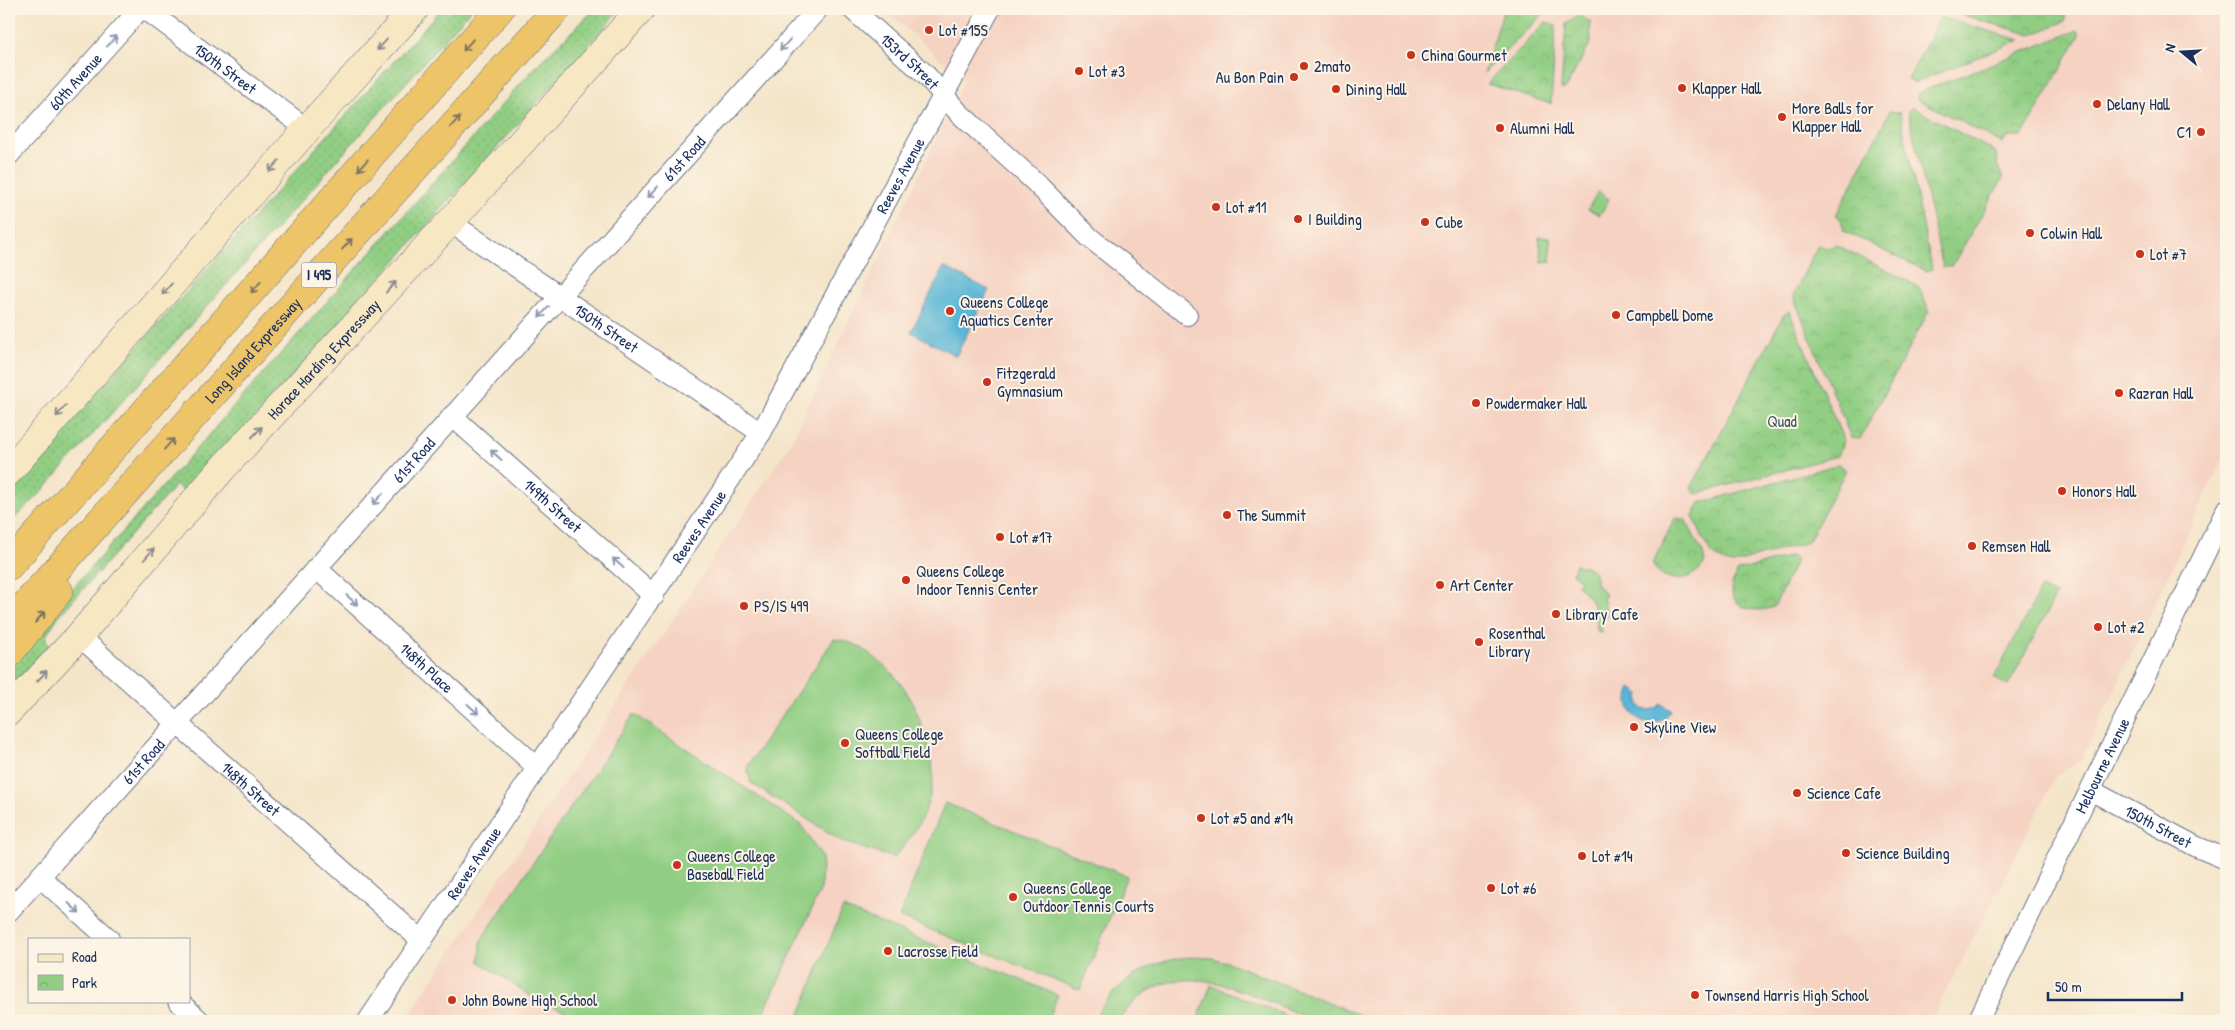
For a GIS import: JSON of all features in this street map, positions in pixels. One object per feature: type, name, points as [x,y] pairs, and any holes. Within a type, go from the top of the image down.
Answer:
[{"type":"highway","name":"I 495","points":[[9,566],[500,9]]},
{"type":"highway","name":"Long Island Expressway","points":[[9,623],[558,9]]},
{"type":"highway","points":[[502,70],[579,9]]},
{"type":"highway","points":[[9,538],[102,462]]},
{"type":"highway","points":[[9,654],[45,611],[137,480]]},
{"type":"main road","points":[[9,471],[307,129],[415,9]]},
{"type":"main road","name":"Horace Harding Expressway","points":[[9,711],[80,636],[222,469],[450,222],[641,9]]},
{"type":"street","name":"60th Avenue","points":[[9,155],[140,9]]},
{"type":"street","name":"150th Street","points":[[145,9],[307,129]]},
{"type":"street","name":"61st Road","points":[[9,911],[818,9]]},
{"type":"street","name":"153rd Street","points":[[852,9],[925,74],[958,114],[1035,182],[1089,237],[1187,315]]},
{"type":"street","name":"Reeves Avenue","points":[[368,1021],[654,596],[761,433],[990,9]]},
{"type":"street","name":"150th Street","points":[[450,222],[761,433]]},
{"type":"street","name":"149th Street","points":[[452,416],[654,596]]},
{"type":"street","name":"Melbourne Avenue","points":[[1978,1021],[2092,791],[2226,510]]},
{"type":"street","name":"148th Place","points":[[316,568],[538,768]]},
{"type":"street","name":"148th Street","points":[[80,636],[422,942]]},
{"type":"street","name":"150th Street","points":[[2092,791],[2226,860]]},
{"type":"street","points":[[40,877],[108,938]]},
{"type":"street","points":[[179,1002],[200,1021]]},
{"type":"shaded area","points":[[885,9],[2226,9],[2226,452],[2082,759],[2056,776],[1931,1021],[405,1021],[790,444],[964,81]]},
{"type":"green space","points":[[441,9],[472,9],[37,497],[9,523],[9,490]]},
{"type":"green space","points":[[595,9],[621,9],[186,495],[176,485],[58,617],[46,636],[46,640],[50,644],[9,691],[9,663],[16,652],[539,63]]},
{"type":"green space","points":[[1504,9],[1542,9],[1543,14],[1484,73]]},
{"type":"green space","points":[[1946,9],[2050,9],[2066,17],[2065,21],[2032,35]]},
{"type":"green space","points":[[1578,15],[1590,22],[1591,42],[1565,89],[1561,89],[1566,24]]},
{"type":"green space","points":[[1940,17],[2020,40],[1914,83],[1908,80]]},
{"type":"green space","points":[[1546,22],[1556,25],[1551,104],[1487,84]]},
{"type":"green space","points":[[2078,30],[2080,35],[2022,136],[2008,136],[2002,143],[1917,99],[1918,93]]},
{"type":"green space","points":[[1912,107],[1996,152],[1997,165],[2003,178],[1952,266],[1943,268],[1908,111]]},
{"type":"green space","points":[[1890,111],[1900,113],[1932,269],[1926,271],[1844,231],[1841,219],[1836,215]]},
{"type":"green space","points":[[1598,191],[1609,199],[1600,215],[1588,209]]},
{"type":"green space","points":[[1539,237],[1550,237],[1551,261],[1542,262]]},
{"type":"green space","points":[[1818,245],[1827,248],[1837,245],[1919,287],[1929,311],[1860,439],[1851,438],[1793,296]]},
{"type":"green space","name":"Quad","points":[[1789,311],[1844,441],[1837,456],[1696,494],[1691,488],[1783,316]]},
{"type":"green space","points":[[1839,464],[1846,470],[1808,542],[1733,564],[1718,558],[1707,547],[1693,516],[1700,503]]},
{"type":"green space","points":[[1675,518],[1685,519],[1703,553],[1705,563],[1693,575],[1678,579],[1664,576],[1652,564]]},
{"type":"green space","points":[[1791,556],[1797,559],[1774,607],[1754,610],[1738,604],[1732,590],[1733,581],[1738,571]]},
{"type":"green space","points":[[1576,564],[1582,567],[1584,565],[1596,573],[1594,575],[1597,578],[1595,581],[1606,596],[1603,598],[1608,617],[1602,618],[1601,632],[1597,631],[1593,605],[1587,595],[1577,585],[1580,579],[1572,574]]},
{"type":"green space","points":[[2041,588],[2056,595],[2008,686],[1994,678]]},
{"type":"green space","name":"Queens College Softball Field","points":[[834,639],[846,641],[861,648],[895,676],[914,706],[932,762],[932,785],[926,808],[909,840],[894,858],[843,842],[751,783],[747,767]]},
{"type":"green space","name":"Queens College Baseball Field","points":[[634,714],[801,825],[822,857],[821,889],[760,1021],[590,1021],[535,999],[480,962],[481,940]]},
{"type":"green space","name":"Queens College Outdoor Tennis Courts","points":[[945,803],[1127,876],[1080,990],[899,917]]},
{"type":"green space","name":"Lacrosse Field","points":[[843,908],[1058,995],[1047,1021],[797,1021]]},
{"type":"green space","points":[[1190,957],[1212,958],[1230,963],[1375,1021],[1339,1023],[1308,1019],[1238,989],[1195,980],[1175,981],[1155,987],[1136,1000],[1118,1021],[1093,1021],[1111,996],[1133,976],[1160,963]]},
{"type":"green space","points":[[1211,985],[1299,1021],[1197,1021]]},
{"type":"water","name":"Queens College Aquatics Center","points":[[944,267],[989,290],[956,356],[911,332]]},
{"type":"water","points":[[1631,688],[1640,694],[1639,704],[1644,710],[1652,709],[1661,704],[1671,710],[1664,718],[1656,722],[1640,720],[1629,707],[1628,698]]},
{"type":"place","name":"Lot #15S","points":[[929,30]]},
{"type":"place","name":"China Gourmet","points":[[1411,55]]},
{"type":"place","name":"2mato","points":[[1304,66]]},
{"type":"place","name":"Lot #3","points":[[1079,71]]},
{"type":"place","name":"Au Bon Pain","points":[[1294,77]]},
{"type":"place","name":"Klapper Hall","points":[[1682,88]]},
{"type":"place","name":"Dining Hall","points":[[1336,89]]},
{"type":"place","name":"Delany Hall","points":[[2097,104]]},
{"type":"place","name":"More Balls for Klapper Hall","points":[[1782,117]]},
{"type":"place","name":"Alumni Hall","points":[[1500,128]]},
{"type":"place","name":"C1","points":[[2201,132]]},
{"type":"place","name":"Lot #11","points":[[1216,207]]},
{"type":"place","name":"I Building","points":[[1298,219]]},
{"type":"place","name":"Cube","points":[[1425,222]]},
{"type":"place","name":"Colwin Hall","points":[[2030,233]]},
{"type":"place","name":"Lot #7","points":[[2140,254]]},
{"type":"place","name":"Queens College Aquatics Center","points":[[950,311]]},
{"type":"place","name":"Campbell Dome","points":[[1616,315]]},
{"type":"place","name":"Fitzgerald Gymnasium","points":[[987,382]]},
{"type":"place","name":"Razran Hall","points":[[2119,393]]},
{"type":"place","name":"Powdermaker Hall","points":[[1476,403]]},
{"type":"place","name":"Honors Hall","points":[[2062,491]]},
{"type":"place","name":"The Summit","points":[[1227,515]]},
{"type":"place","name":"Lot #17","points":[[1000,537]]},
{"type":"place","name":"Remsen Hall","points":[[1972,546]]},
{"type":"place","name":"Queens College Indoor Tennis Center","points":[[906,580]]},
{"type":"place","name":"Art Center","points":[[1440,585]]},
{"type":"place","name":"PS/IS 499","points":[[744,606]]},
{"type":"place","name":"Library Cafe","points":[[1556,614]]},
{"type":"place","name":"Lot #2","points":[[2098,627]]},
{"type":"place","name":"Rosenthal Library","points":[[1479,642]]},
{"type":"place","name":"Skyline View","points":[[1634,727]]},
{"type":"place","name":"Queens College Softball Field","points":[[845,743]]},
{"type":"place","name":"Science Cafe","points":[[1797,793]]},
{"type":"place","name":"Lot #5 and #14","points":[[1201,818]]},
{"type":"place","name":"Science Building","points":[[1846,853]]},
{"type":"place","name":"Lot #14","points":[[1582,856]]},
{"type":"place","name":"Queens College Baseball Field","points":[[677,865]]},
{"type":"place","name":"Lot #6","points":[[1491,888]]},
{"type":"place","name":"Queens College Outdoor Tennis Courts","points":[[1013,897]]},
{"type":"place","name":"Lacrosse Field","points":[[888,951]]},
{"type":"place","name":"Townsend Harris High School","points":[[1695,995]]},
{"type":"place","name":"John Bowne High School","points":[[452,1000]]}]
